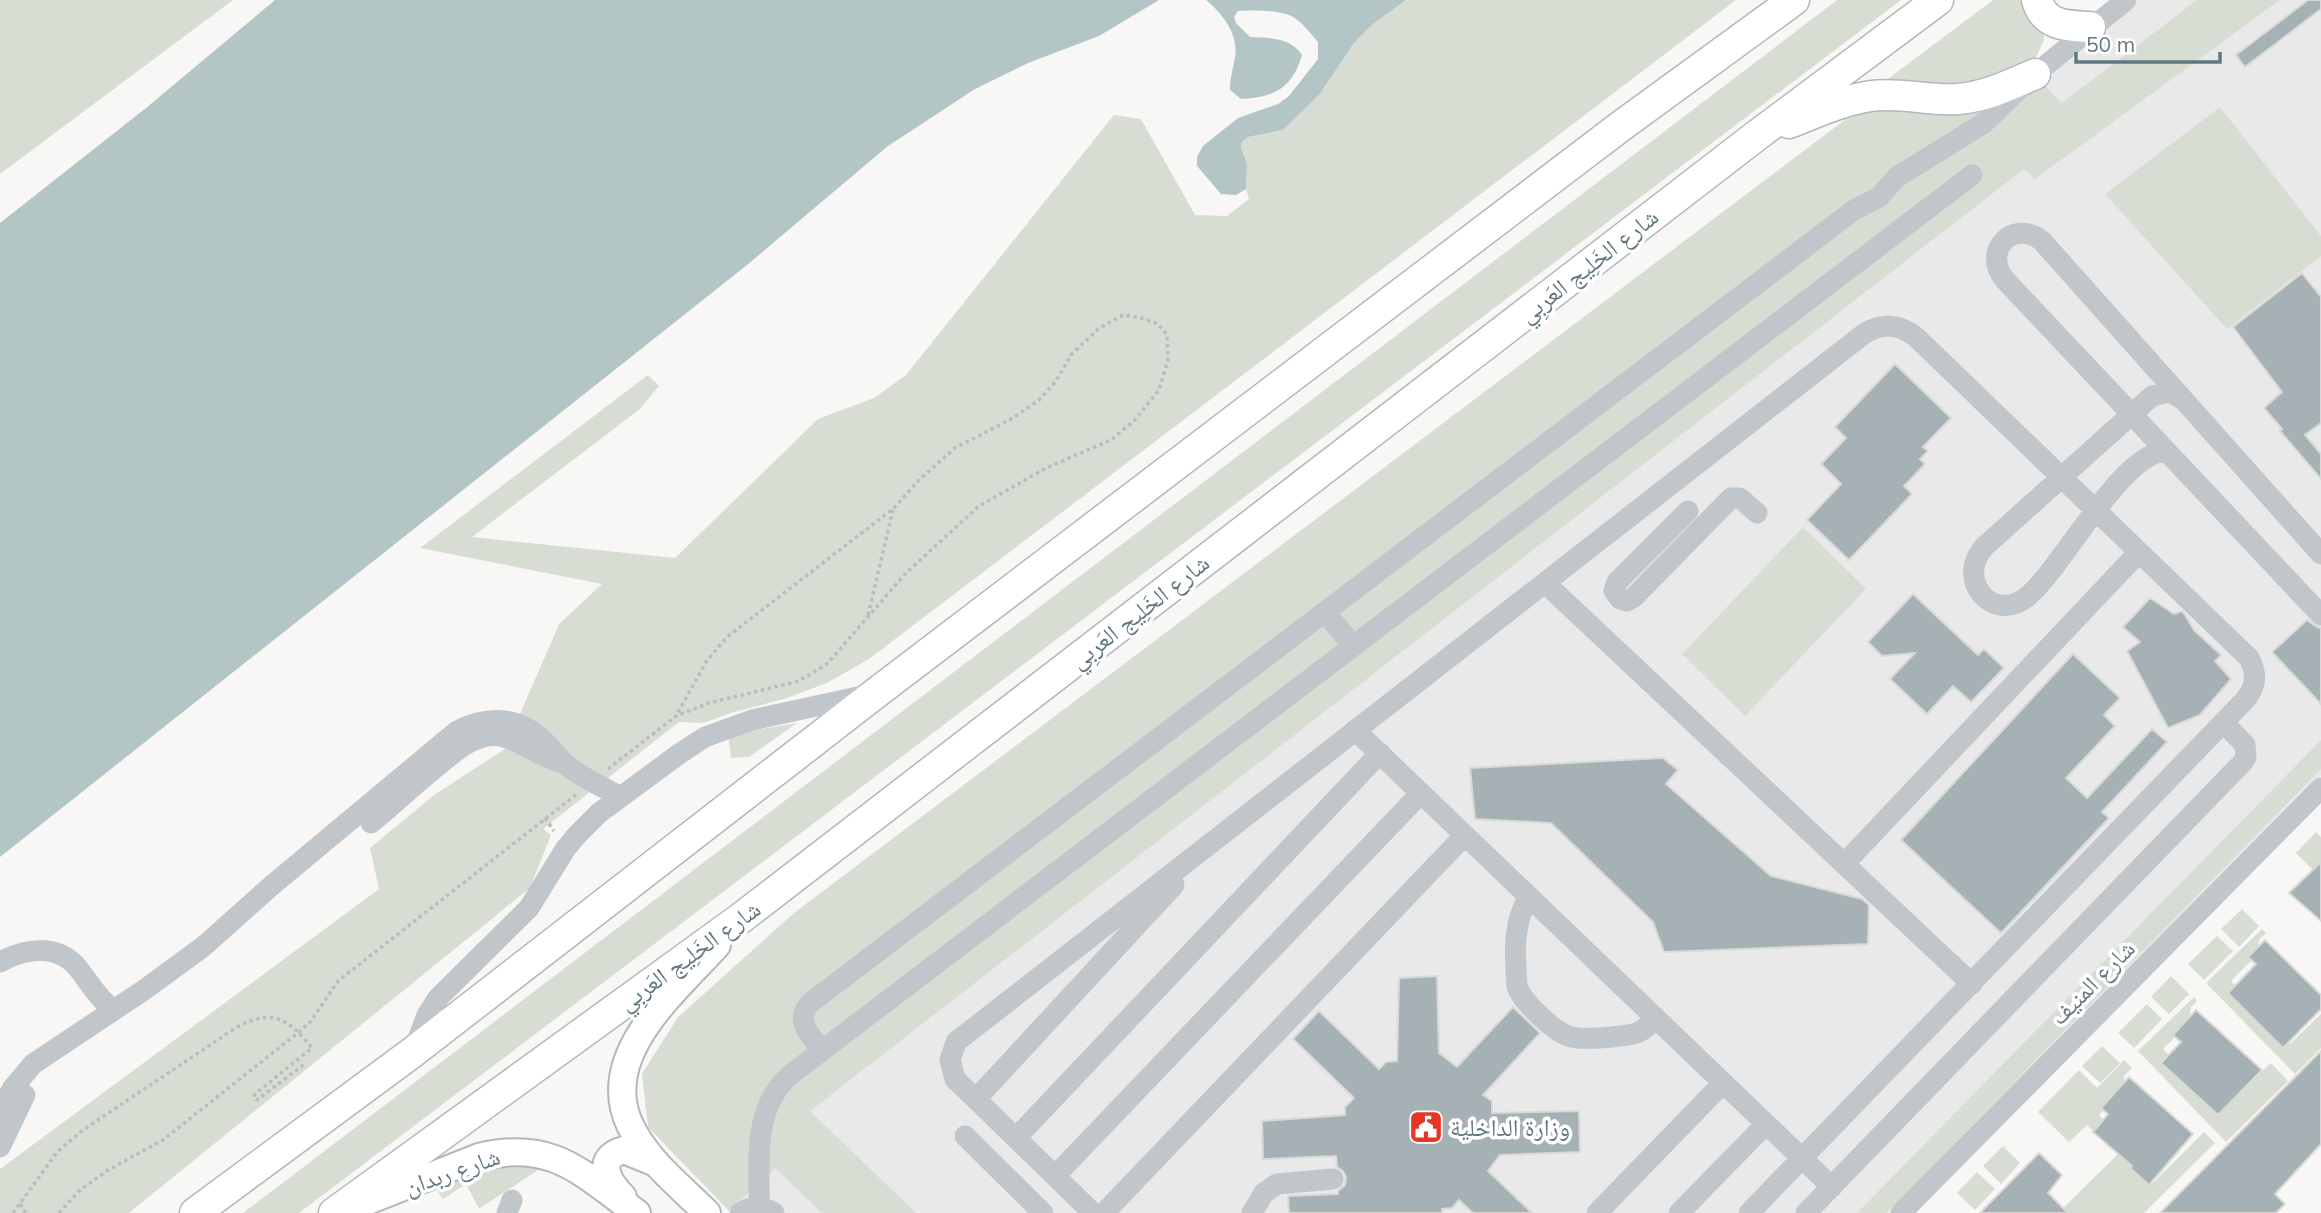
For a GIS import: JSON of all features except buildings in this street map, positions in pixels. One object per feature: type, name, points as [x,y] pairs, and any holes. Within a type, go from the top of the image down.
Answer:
[{"type":"highway","points":[[1621,126],[1766,0]]},
{"type":"highway","points":[[195,1213],[413,1052],[876,693],[1621,126],[1794,0]]},
{"type":"highway","name":"شارع الخَلِيج العَربِي","points":[[335,1213],[741,918],[1756,136],[1938,0]]},
{"type":"highway","points":[[2037,0],[2041,10],[2055,23],[2090,27]]},
{"type":"highway","points":[[1756,136],[1842,103],[1867,97],[1885,95],[1958,99],[1982,95],[2035,74]]},
{"type":"main road","points":[[707,1213],[656,1163],[629,1125],[622,1095],[625,1064],[646,1024],[741,918]]},
{"type":"main road","points":[[638,1213],[611,1185],[607,1177],[607,1164],[615,1154],[624,1150],[656,1163]]},
{"type":"main road","name":"شارع ربدان","points":[[335,1213],[479,1157],[520,1151],[556,1158],[638,1213]]},
{"type":"street","points":[[822,1050],[803,1022],[803,1015],[810,1003],[1854,210],[1879,197],[1897,177],[1984,122],[2035,74],[2126,0]]},
{"type":"street","points":[[757,1211],[761,1126],[767,1105],[777,1087],[822,1050],[1972,175]]},
{"type":"street","points":[[1879,197],[1902,228]]},
{"type":"street","points":[[2318,607],[2166,451],[2000,274],[1997,251],[2007,238],[2021,233],[2029,234],[2042,242],[2321,554]]},
{"type":"street","points":[[1093,1213],[955,1079],[950,1060],[956,1042],[1865,333],[1885,325],[1897,326],[1916,337],[2249,658],[2255,668],[2255,681],[2252,692],[2224,723],[1749,1213]]},
{"type":"street","points":[[2166,451],[2144,458],[2096,510],[2068,551],[2027,596],[2008,605],[1983,597],[1974,581],[1974,563],[1978,554],[2157,393],[2170,392],[2182,399]]},
{"type":"street","points":[[1664,490],[1703,526]]},
{"type":"street","points":[[1688,511],[1617,582],[1614,591],[1620,599],[1627,601],[1634,597],[1731,498],[1740,498],[1757,513]]},
{"type":"street","points":[[1844,864],[2139,552]]},
{"type":"street","points":[[1545,583],[1972,984]]},
{"type":"street","points":[[1325,612],[1353,646]]},
{"type":"street","points":[[413,1052],[427,1015],[438,998],[520,919],[572,841],[598,813],[696,742],[724,729],[752,720],[876,693]]},
{"type":"street","points":[[0,1112],[12,1089],[33,1064],[204,946],[270,887],[457,731],[478,722],[511,721],[534,733],[564,763],[620,797]]},
{"type":"street","points":[[1807,1213],[2242,763],[2246,757],[2245,745],[2224,723]]},
{"type":"street","points":[[1355,730],[1832,1187]]},
{"type":"street","points":[[0,1147],[17,1108],[42,1074],[152,1002],[213,957],[464,746],[482,738],[499,736],[548,759],[564,763]]},
{"type":"street","points":[[1016,1138],[1380,753]]},
{"type":"street","name":"شارع المنيف","points":[[1901,1213],[2321,788]]},
{"type":"street","points":[[1055,1176],[1421,793]]},
{"type":"street","points":[[1104,1213],[1465,835]]},
{"type":"street","points":[[976,1099],[1215,839]]},
{"type":"street","points":[[1529,897],[1520,914],[1516,931],[1517,986],[1527,1004],[1561,1032],[1572,1037],[1633,1034],[1646,1027],[1655,1017]]},
{"type":"street","points":[[0,962],[17,953],[35,950],[64,956],[75,964],[96,995],[113,1010]]},
{"type":"street","points":[[1597,1213],[1723,1083]]},
{"type":"street","points":[[1679,1213],[1766,1124]]},
{"type":"street","points":[[965,1136],[1043,1213]]},
{"type":"street","points":[[1252,1213],[1264,1193],[1277,1184],[1333,1179]]},
{"type":"path","points":[[60,1213],[79,1191],[108,1170],[163,1140],[299,1032],[312,1021],[338,981],[676,716],[709,703],[799,681],[827,664],[906,573],[979,506],[1046,468],[1111,440],[1134,421],[1158,390],[1168,360],[1167,335],[1158,324],[1133,316],[1123,316],[1098,329],[1071,355],[1056,381],[1039,400],[1013,418],[955,448],[894,508],[727,637],[706,662],[676,716]]},
{"type":"path","points":[[867,617],[894,508]]},
{"type":"path","points":[[13,1213],[58,1151],[83,1130],[237,1027],[257,1017],[282,1019],[299,1032],[312,1048],[255,1094],[257,1100],[306,1063]]},
{"type":"path","points":[[20,1204],[26,1213]]},
{"type":"shaded area","points":[[0,0],[233,0],[0,174]]},
{"type":"shaded area","points":[[275,0],[1159,0],[1099,36],[1028,63],[975,89],[888,146],[747,265],[0,857],[0,223],[146,108]]},
{"type":"shaded area","points":[[1206,0],[1406,0],[1373,24],[1354,43],[1319,95],[1283,130],[1248,137],[1242,142],[1241,148],[1247,164],[1246,189],[1236,195],[1221,194],[1197,166],[1197,157],[1203,146],[1238,118],[1278,104],[1289,96],[1318,59],[1318,42],[1301,23],[1284,13],[1238,11],[1234,17],[1236,23],[1250,37],[1286,42],[1302,55],[1293,76],[1280,89],[1263,96],[1241,99],[1230,90],[1236,48],[1232,32],[1218,11]]},
{"type":"shaded area","points":[[1406,0],[1736,0],[869,659],[827,683],[784,699],[703,723],[679,722],[543,829],[551,835],[530,888],[129,1213],[0,1213],[0,1169],[379,889],[370,848],[434,795],[505,749],[559,624],[602,584],[420,548],[648,375],[659,386],[640,409],[472,537],[675,558],[818,419],[874,398],[906,375],[1114,115],[1141,119],[1195,215],[1227,216],[1249,199],[1246,189],[1247,164],[1241,148],[1242,142],[1248,137],[1283,130],[1319,95],[1354,43],[1373,24]]},
{"type":"shaded area","points":[[1837,0],[1901,0],[299,1213],[243,1213]]},
{"type":"shaded area","points":[[1993,0],[2032,0],[2043,27],[2044,40],[2036,57],[2021,71],[1970,90],[1877,87]]},
{"type":"shaded area","points":[[2113,0],[2321,0],[2321,776],[1889,1213],[729,1213],[742,1203],[744,1154],[1950,122],[2042,90],[2090,17]]},
{"type":"shaded area","points":[[2197,0],[2280,0],[2035,179],[2024,169],[810,1111],[916,1213],[822,1213],[775,1168],[729,1211],[648,1127],[642,1074],[678,1017],[794,913],[1846,119],[1883,108],[1946,115],[1987,112],[2043,84],[2062,103]]},
{"type":"shaded area","points":[[2220,107],[2321,236],[2321,256],[2227,329],[2105,194]]},
{"type":"shaded area","points":[[1803,527],[1866,589],[1745,716],[1682,654]]},
{"type":"shaded area","points":[[797,723],[749,757],[731,758],[728,735]]},
{"type":"shaded area","points":[[2321,740],[2321,769],[1886,1213],[1857,1213]]},
{"type":"shaded area","points":[[2316,832],[2321,837],[2321,862],[2313,870],[2296,853]]},
{"type":"shaded area","points":[[2242,909],[2259,926],[2239,947],[2221,929]]},
{"type":"shaded area","points":[[2262,929],[2266,933],[2259,940],[2257,955],[2231,981],[2290,1044],[2321,1014],[2321,1048],[2295,1074],[2206,983]]},
{"type":"shaded area","points":[[2217,936],[2233,951],[2204,980],[2188,964]]},
{"type":"shaded area","points":[[2171,976],[2189,994],[2169,1014],[2151,997]]},
{"type":"shaded area","points":[[2194,997],[2197,1001],[2191,1007],[2189,1023],[2163,1049],[2221,1111],[2271,1063],[2288,1081],[2226,1142],[2138,1051]]},
{"type":"shaded area","points":[[2147,1004],[2162,1019],[2134,1048],[2118,1033]]},
{"type":"shaded area","points":[[2102,1046],[2120,1063],[2100,1083],[2082,1066]]},
{"type":"shaded area","points":[[2124,1060],[2132,1068],[2124,1076],[2124,1089],[2099,1115],[2123,1139],[2112,1150],[2087,1125],[2069,1142],[2038,1112],[2079,1070],[2097,1088]]},
{"type":"shaded area","points":[[2204,1132],[2215,1143],[2144,1213],[2058,1213],[2122,1150],[2154,1182]]},
{"type":"shaded area","points":[[2003,1146],[2020,1163],[2001,1184],[1983,1166]]},
{"type":"shaded area","points":[[522,1163],[541,1168],[479,1209],[466,1184],[443,1199],[437,1190],[477,1166]]},
{"type":"shaded area","points":[[1977,1172],[1995,1189],[1975,1210],[1957,1193]]},
{"type":"place","name":"وزارة الداخلية","points":[[1426,1127]]}]
